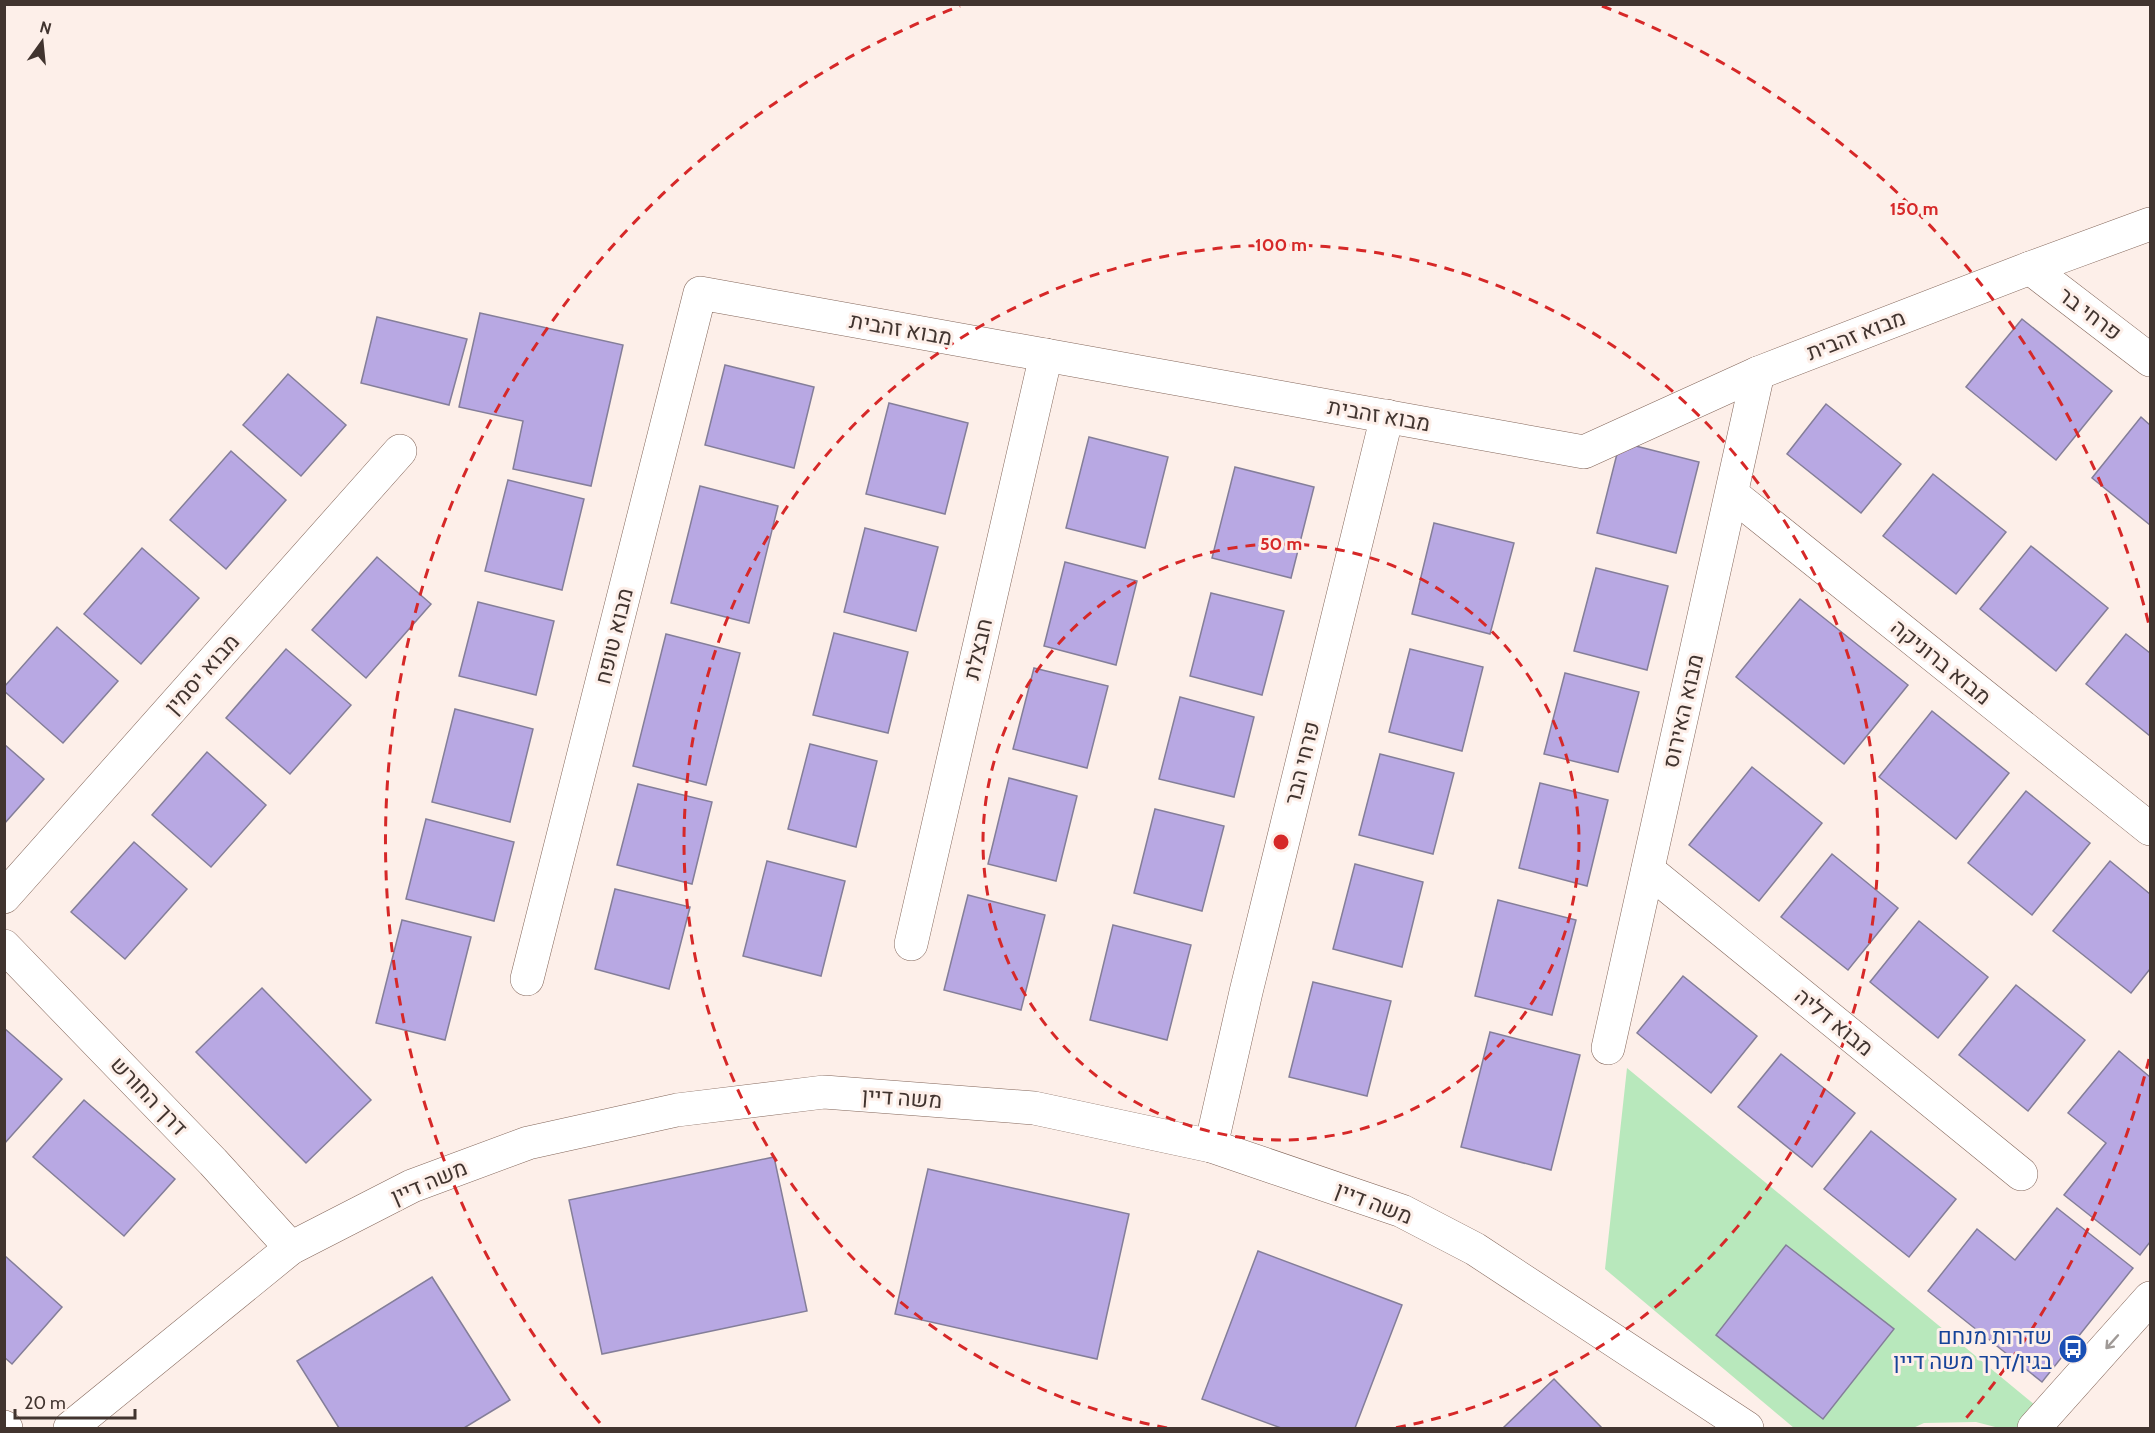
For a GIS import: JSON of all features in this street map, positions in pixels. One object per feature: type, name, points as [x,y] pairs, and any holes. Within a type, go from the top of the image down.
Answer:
[{"type":"street","name":"מבוא זהבית","points":[[700,293],[1584,452],[1758,373],[2151,224]]},
{"type":"street","name":"פרחי בר","points":[[2030,268],[2151,360]]},
{"type":"street","name":"מבוא טופח","points":[[527,979],[700,293]]},
{"type":"street","name":"חבצלת","points":[[911,944],[1046,355]]},
{"type":"street","name":"מבוא האירוס","points":[[1608,1048],[1758,373]]},
{"type":"street","name":"פרחי הבר","points":[[1211,1146],[1248,980],[1387,417]]},
{"type":"street","name":"מבוא יסמין","points":[[4,897],[400,452]]},
{"type":"street","name":"מבוא ברוניקה","points":[[1732,494],[2151,830]]},
{"type":"street","name":"מבוא דליה","points":[[1648,870],[2021,1174]]},
{"type":"street","name":"דרך החורש","points":[[4,945],[213,1162],[291,1248]]},
{"type":"street","name":"משה דיין","points":[[70,1428],[291,1248],[412,1186],[528,1143],[677,1110],[824,1092],[1034,1108],[1211,1146],[1402,1211],[1475,1249],[1747,1428]]},
{"type":"street","points":[[2034,1428],[2151,1298]]},
{"type":"green space","points":[[1627,1068],[2041,1410],[2027,1428],[1999,1428],[1976,1422],[1924,1423],[1913,1428],[1794,1428],[1605,1269]]},
{"type":"building","points":[[480,313],[623,345],[591,486],[513,469],[523,421],[459,407]]},
{"type":"building","points":[[377,317],[467,339],[449,405],[361,383]]},
{"type":"building","points":[[2022,319],[2112,391],[2056,460],[1966,387]]},
{"type":"building","points":[[725,365],[814,387],[794,468],[705,445]]},
{"type":"building","points":[[288,374],[346,425],[301,476],[243,425]]},
{"type":"building","points":[[889,403],[968,423],[945,514],[866,494]]},
{"type":"building","points":[[1826,404],[1901,464],[1861,513],[1787,454]]},
{"type":"building","points":[[2141,417],[2150,425],[2150,525],[2092,478]]},
{"type":"building","points":[[1089,437],[1168,457],[1145,548],[1066,528]]},
{"type":"building","points":[[1620,442],[1699,462],[1676,553],[1597,533]]},
{"type":"building","points":[[231,451],[286,500],[226,569],[170,520]]},
{"type":"building","points":[[1235,467],[1314,487],[1291,578],[1212,558]]},
{"type":"building","points":[[1933,474],[2006,532],[1956,594],[1883,536]]},
{"type":"building","points":[[508,480],[584,499],[562,590],[485,571]]},
{"type":"building","points":[[700,486],[778,506],[749,623],[671,603]]},
{"type":"building","points":[[1434,523],[1514,543],[1490,634],[1412,614]]},
{"type":"building","points":[[865,528],[938,547],[916,631],[844,612]]},
{"type":"building","points":[[2031,546],[2108,608],[2056,671],[1980,609]]},
{"type":"building","points":[[142,548],[199,598],[141,664],[84,614]]},
{"type":"building","points":[[377,557],[431,604],[366,678],[312,630]]},
{"type":"building","points":[[1065,562],[1137,581],[1116,665],[1044,646]]},
{"type":"building","points":[[1596,568],[1668,586],[1647,670],[1574,651]]},
{"type":"building","points":[[1211,593],[1284,611],[1262,695],[1190,676]]},
{"type":"building","points":[[1800,599],[1908,685],[1844,764],[1736,677]]},
{"type":"building","points":[[478,602],[554,621],[536,695],[459,676]]},
{"type":"building","points":[[57,627],[118,681],[63,743],[4,691],[4,687]]},
{"type":"building","points":[[834,633],[908,652],[888,733],[813,715]]},
{"type":"building","points":[[666,634],[740,653],[706,785],[633,766]]},
{"type":"building","points":[[2126,634],[2150,653],[2150,736],[2086,684]]},
{"type":"building","points":[[286,649],[351,705],[290,774],[226,718]]},
{"type":"building","points":[[1410,649],[1483,667],[1462,751],[1389,732]]},
{"type":"building","points":[[1034,668],[1108,686],[1087,768],[1013,749]]},
{"type":"building","points":[[1565,673],[1639,692],[1618,772],[1544,754]]},
{"type":"building","points":[[1180,697],[1254,717],[1234,797],[1159,779]]},
{"type":"building","points":[[455,709],[533,729],[510,822],[432,802]]},
{"type":"building","points":[[1932,711],[2009,773],[1956,839],[1879,777]]},
{"type":"building","points":[[4,744],[44,779],[4,824]]},
{"type":"building","points":[[810,744],[877,761],[856,847],[788,829]]},
{"type":"building","points":[[207,752],[266,805],[211,867],[152,815]]},
{"type":"building","points":[[1380,754],[1454,773],[1433,854],[1359,835]]},
{"type":"building","points":[[1752,767],[1822,823],[1759,901],[1689,845]]},
{"type":"building","points":[[1009,778],[1077,796],[1056,881],[988,864]]},
{"type":"building","points":[[1540,783],[1608,800],[1587,886],[1519,868]]},
{"type":"building","points":[[638,784],[712,802],[692,884],[617,865]]},
{"type":"building","points":[[2026,791],[2090,843],[2032,915],[1968,863]]},
{"type":"building","points":[[1155,809],[1224,826],[1202,911],[1134,893]]},
{"type":"building","points":[[426,819],[514,842],[494,921],[406,899]]},
{"type":"building","points":[[134,842],[187,889],[125,959],[71,912]]},
{"type":"building","points":[[1832,854],[1898,908],[1848,970],[1781,917]]},
{"type":"building","points":[[767,861],[845,881],[821,976],[743,956]]},
{"type":"building","points":[[2110,861],[2150,894],[2150,969],[2131,993],[2053,931]]},
{"type":"building","points":[[1355,864],[1423,882],[1402,967],[1333,949]]},
{"type":"building","points":[[615,889],[690,907],[669,989],[595,969]]},
{"type":"building","points":[[968,895],[1045,915],[1021,1010],[944,990]]},
{"type":"building","points":[[1498,900],[1576,920],[1552,1015],[1475,996]]},
{"type":"building","points":[[402,920],[471,937],[445,1040],[376,1023]]},
{"type":"building","points":[[1919,921],[1988,977],[1938,1038],[1870,982]]},
{"type":"building","points":[[1113,925],[1191,945],[1167,1040],[1090,1020]]},
{"type":"building","points":[[1683,976],[1757,1036],[1711,1093],[1637,1033]]},
{"type":"building","points":[[1313,982],[1391,1001],[1367,1096],[1289,1077]]},
{"type":"building","points":[[2016,985],[2085,1040],[2028,1111],[1959,1055]]},
{"type":"building","points":[[262,988],[371,1100],[306,1163],[196,1052]]},
{"type":"building","points":[[4,1028],[62,1079],[4,1144]]},
{"type":"building","points":[[1490,1032],[1580,1055],[1551,1170],[1461,1147]]},
{"type":"building","points":[[2119,1051],[2150,1077],[2150,1242],[2140,1255],[2064,1195],[2106,1143],[2068,1113]]},
{"type":"building","points":[[1781,1054],[1855,1113],[1812,1167],[1738,1107]]},
{"type":"building","points":[[84,1100],[175,1179],[124,1236],[33,1157]]},
{"type":"building","points":[[1871,1131],[1956,1199],[1909,1257],[1824,1189]]},
{"type":"building","points":[[774,1157],[807,1311],[602,1354],[569,1200]]},
{"type":"building","points":[[928,1169],[1129,1214],[1097,1359],[895,1314]]},
{"type":"building","points":[[2057,1208],[2133,1268],[2042,1382],[1928,1291],[1977,1229],[2015,1260]]},
{"type":"building","points":[[1786,1245],[1894,1329],[1823,1419],[1716,1335]]},
{"type":"building","points":[[1258,1251],[1402,1305],[1355,1428],[1281,1428],[1202,1399]]},
{"type":"building","points":[[4,1255],[62,1307],[12,1364],[4,1357]]},
{"type":"building","points":[[432,1277],[510,1400],[464,1428],[339,1428],[297,1361]]},
{"type":"building","points":[[1554,1379],[1602,1428],[1503,1428]]},
{"type":"place","name":"שדרות מנחם בגין/דרך משה דיין","points":[[2073,1349]]}]
